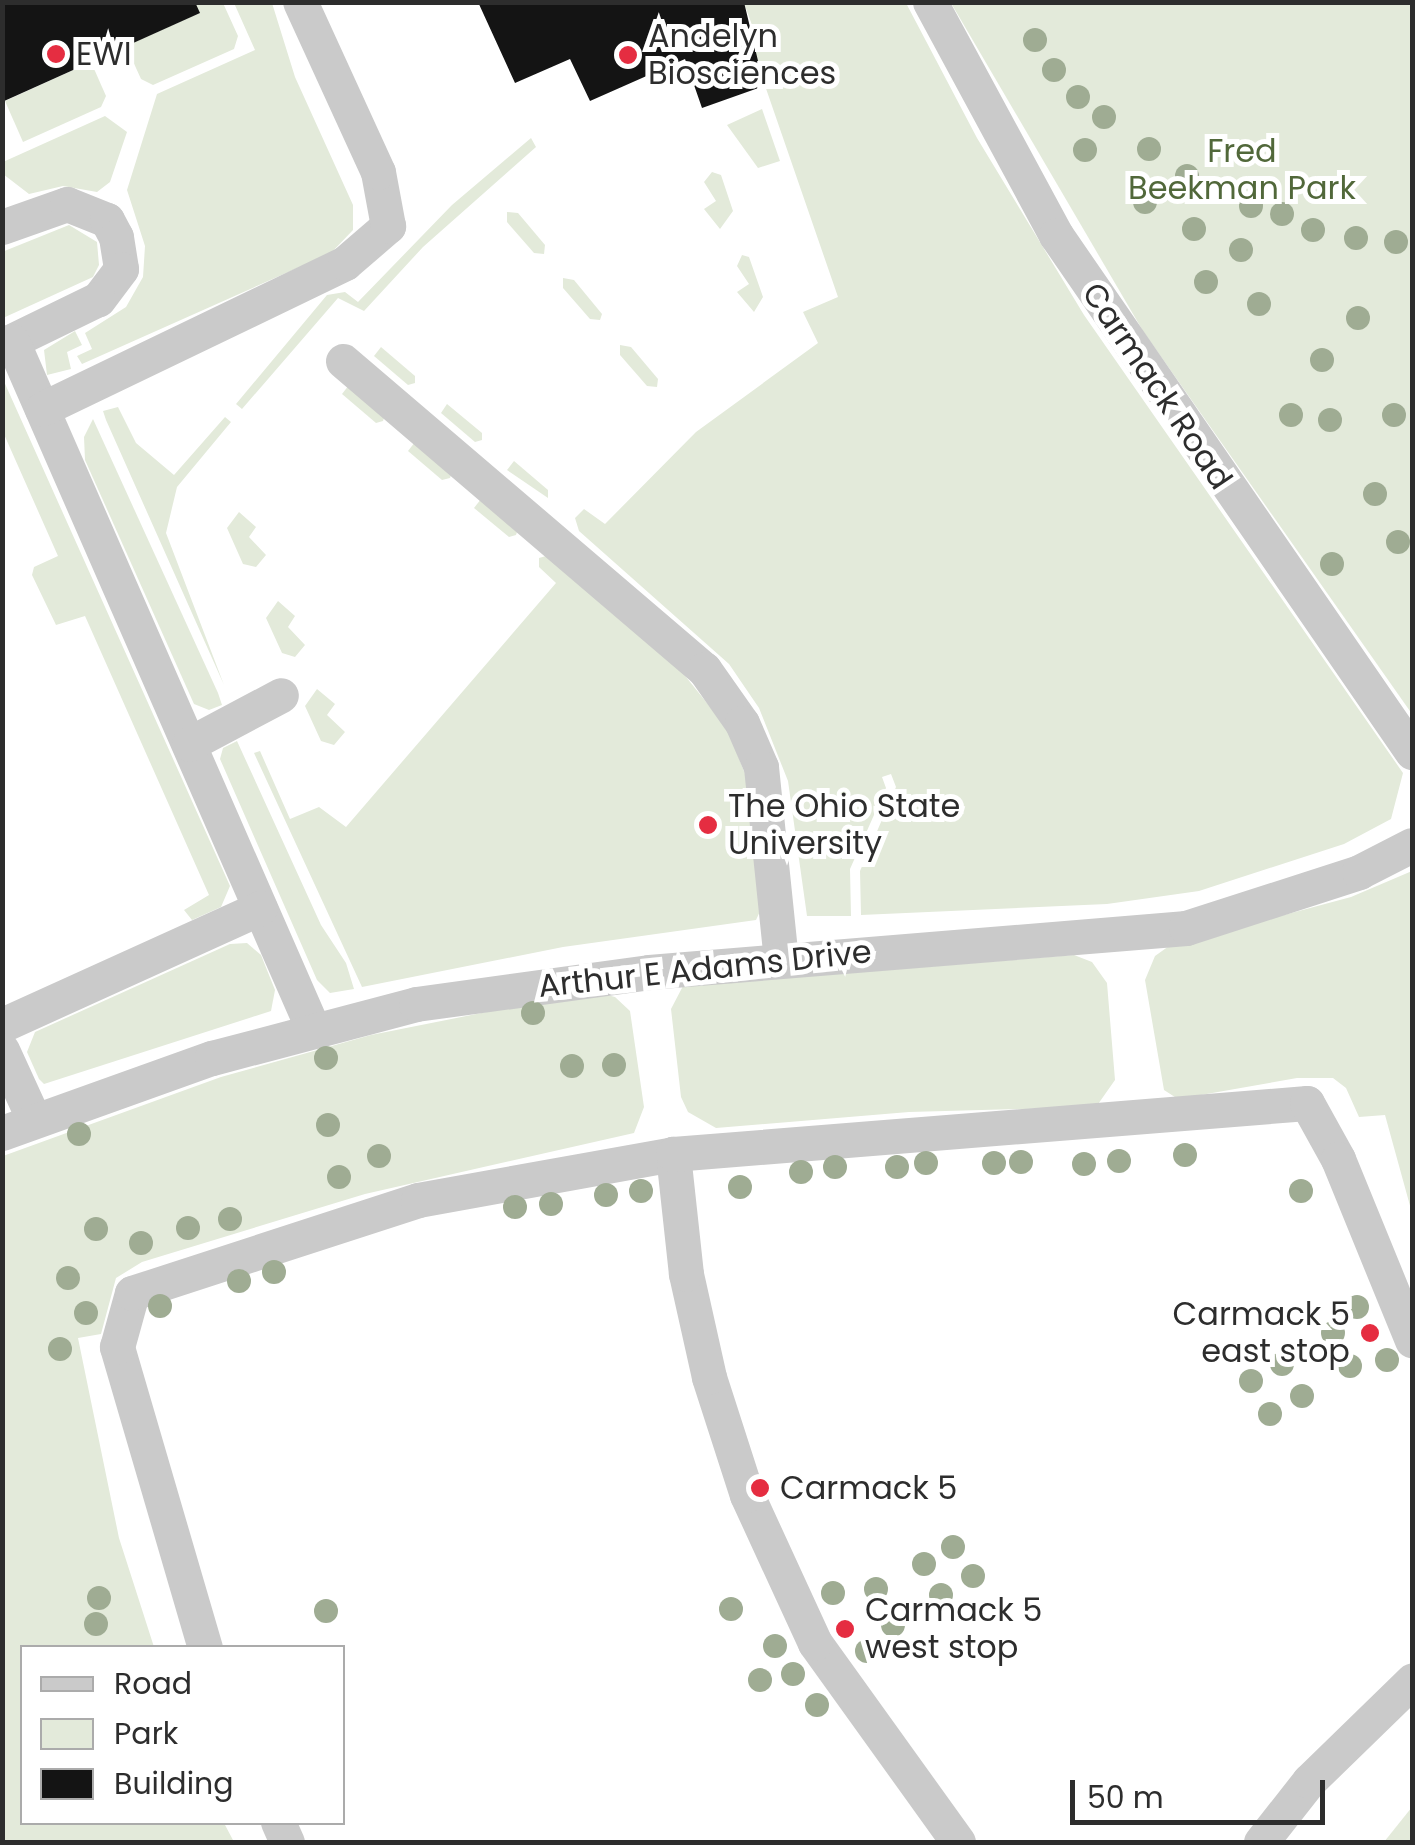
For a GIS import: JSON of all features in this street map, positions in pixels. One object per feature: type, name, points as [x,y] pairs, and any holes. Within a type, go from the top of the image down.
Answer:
[{"type":"street","points":[[42,409],[345,263],[388,226],[378,172],[300,2]]},
{"type":"street","name":"Carmack Road","points":[[930,2],[1056,234],[1213,472],[1412,752]]},
{"type":"street","points":[[2,227],[46,208],[86,208],[107,220],[116,237],[120,270],[98,299],[7,343],[42,409],[313,1029]]},
{"type":"street","points":[[343,360],[704,669],[742,723],[761,766],[781,959]]},
{"type":"street","points":[[188,744],[281,695]]},
{"type":"street","name":"Arthur E Adams Drive","points":[[18,1126],[125,1085],[313,1029],[416,1004],[781,959],[1186,928],[1359,872],[1412,845]]},
{"type":"street","points":[[2,1026],[260,908]]},
{"type":"street","points":[[2,1050],[18,1126]]},
{"type":"street","points":[[204,1645],[117,1347],[132,1293],[418,1200],[673,1154],[1308,1103],[1338,1159],[1412,1340]]},
{"type":"street","points":[[673,1154],[686,1274],[709,1376],[746,1495],[815,1643],[916,1793],[958,1842]]},
{"type":"street","points":[[1262,1842],[1309,1781],[1412,1680]]},
{"type":"green space","points":[[195,3],[223,3],[238,36],[234,49],[153,85],[141,79],[126,46],[199,13]]},
{"type":"green space","points":[[234,3],[272,3],[295,77],[353,205],[353,230],[331,253],[82,364],[77,356],[92,349],[85,333],[126,307],[143,277],[145,246],[127,190],[157,94],[255,50]]},
{"type":"green space","points":[[744,3],[906,3],[977,138],[1084,315],[1403,773],[1391,819],[1344,844],[1199,891],[1107,904],[861,915],[860,871],[896,787],[891,774],[882,777],[886,788],[850,869],[851,916],[807,916],[788,781],[759,708],[729,664],[579,531],[575,518],[584,509],[605,524],[696,432],[818,343],[803,312],[838,297],[753,51],[760,47]]},
{"type":"green space","name":"Fred Beekman Park","points":[[951,3],[1412,3],[1412,714],[1143,331]]},
{"type":"green space","points":[[91,62],[106,96],[101,107],[23,142],[5,101]]},
{"type":"green space","points":[[762,109],[780,161],[758,168],[727,125]]},
{"type":"green space","points":[[105,116],[127,132],[110,182],[97,192],[63,186],[29,194],[3,174],[3,162]]},
{"type":"green space","points":[[531,138],[536,147],[423,247],[364,311],[338,298],[242,409],[236,404],[327,295],[345,292],[358,302],[452,205]]},
{"type":"green space","points":[[712,172],[721,175],[733,211],[720,229],[704,209],[716,201],[704,182]]},
{"type":"green space","points":[[507,212],[518,213],[545,245],[544,254],[534,253],[507,222]]},
{"type":"green space","points":[[69,225],[97,242],[99,265],[93,277],[3,318],[2,252]]},
{"type":"green space","points":[[742,255],[749,257],[763,297],[754,312],[737,292],[749,284],[737,266]]},
{"type":"green space","points":[[563,278],[574,280],[602,314],[600,320],[590,319],[563,288]]},
{"type":"green space","points":[[75,331],[82,345],[67,352],[71,369],[47,375],[44,350]]},
{"type":"green space","points":[[620,345],[631,347],[658,379],[657,387],[647,386],[620,355]]},
{"type":"green space","points":[[381,347],[415,376],[415,383],[408,385],[374,356]]},
{"type":"green space","points":[[2,377],[230,886],[221,907],[192,920],[184,910],[209,895],[85,616],[56,625],[32,575],[34,567],[58,556],[3,432]]},
{"type":"green space","points":[[349,385],[383,421],[376,423],[342,394]]},
{"type":"green space","points":[[447,404],[482,433],[482,440],[475,442],[441,413]]},
{"type":"green space","points":[[118,407],[136,443],[174,475],[225,417],[231,422],[177,487],[166,533],[224,685],[106,420],[103,411]]},
{"type":"green space","points":[[93,419],[222,705],[209,710],[194,704],[85,460],[84,437]]},
{"type":"green space","points":[[415,442],[450,478],[442,480],[408,451]]},
{"type":"green space","points":[[514,461],[548,490],[548,498],[507,470]]},
{"type":"green space","points":[[481,499],[516,535],[509,537],[474,508]]},
{"type":"green space","points":[[239,512],[256,527],[249,537],[266,555],[256,567],[243,564],[227,528]]},
{"type":"green space","points":[[546,556],[678,667],[727,728],[749,784],[762,907],[756,920],[563,947],[362,987],[254,753],[260,751],[290,819],[319,807],[346,827],[556,583],[539,567],[539,558]]},
{"type":"green space","points":[[278,601],[295,616],[288,627],[305,645],[295,657],[282,653],[266,618]]},
{"type":"green space","points":[[317,689],[335,704],[327,715],[345,732],[334,745],[321,741],[305,706]]},
{"type":"green space","points":[[237,741],[321,925],[346,963],[354,989],[330,993],[317,980],[220,759],[223,748]]},
{"type":"green space","points":[[1412,871],[1412,1213],[1385,1115],[1359,1117],[1346,1088],[1333,1078],[1297,1078],[1178,1099],[1164,1090],[1145,980],[1155,956],[1169,946],[1351,897]]},
{"type":"green space","points":[[247,943],[261,955],[275,990],[271,1011],[44,1084],[39,1079],[27,1052],[35,1032],[230,944]]},
{"type":"green space","points":[[1074,955],[1092,962],[1107,983],[1115,1080],[1096,1107],[909,1112],[716,1128],[688,1112],[681,1097],[671,1009],[683,986]]},
{"type":"green space","points":[[592,991],[615,997],[630,1011],[644,1107],[634,1133],[365,1194],[142,1262],[116,1278],[101,1334],[78,1338],[119,1538],[153,1645],[20,1645],[20,1825],[225,1825],[234,1842],[3,1842],[3,1156],[221,1077],[371,1035]]},
{"type":"green space","points":[[1412,1807],[1412,1842],[1384,1842]]},
{"type":"building","name":"EWI","points":[[2,2],[195,2],[200,13],[2,102]]},
{"type":"building","name":"Andelyn Biosciences","points":[[478,2],[744,2],[764,86],[702,108],[685,59],[590,101],[570,59],[515,83]]},
{"type":"place","name":"EWI","points":[[56,54]]},
{"type":"place","name":"Andelyn Biosciences","points":[[628,55]]},
{"type":"place","name":"The Ohio State University","points":[[708,825]]},
{"type":"place","name":"Carmack 5 east stop","points":[[1370,1333]]},
{"type":"place","name":"Carmack 5","points":[[760,1488]]},
{"type":"place","name":"Carmack 5 west stop","points":[[845,1629]]}]
